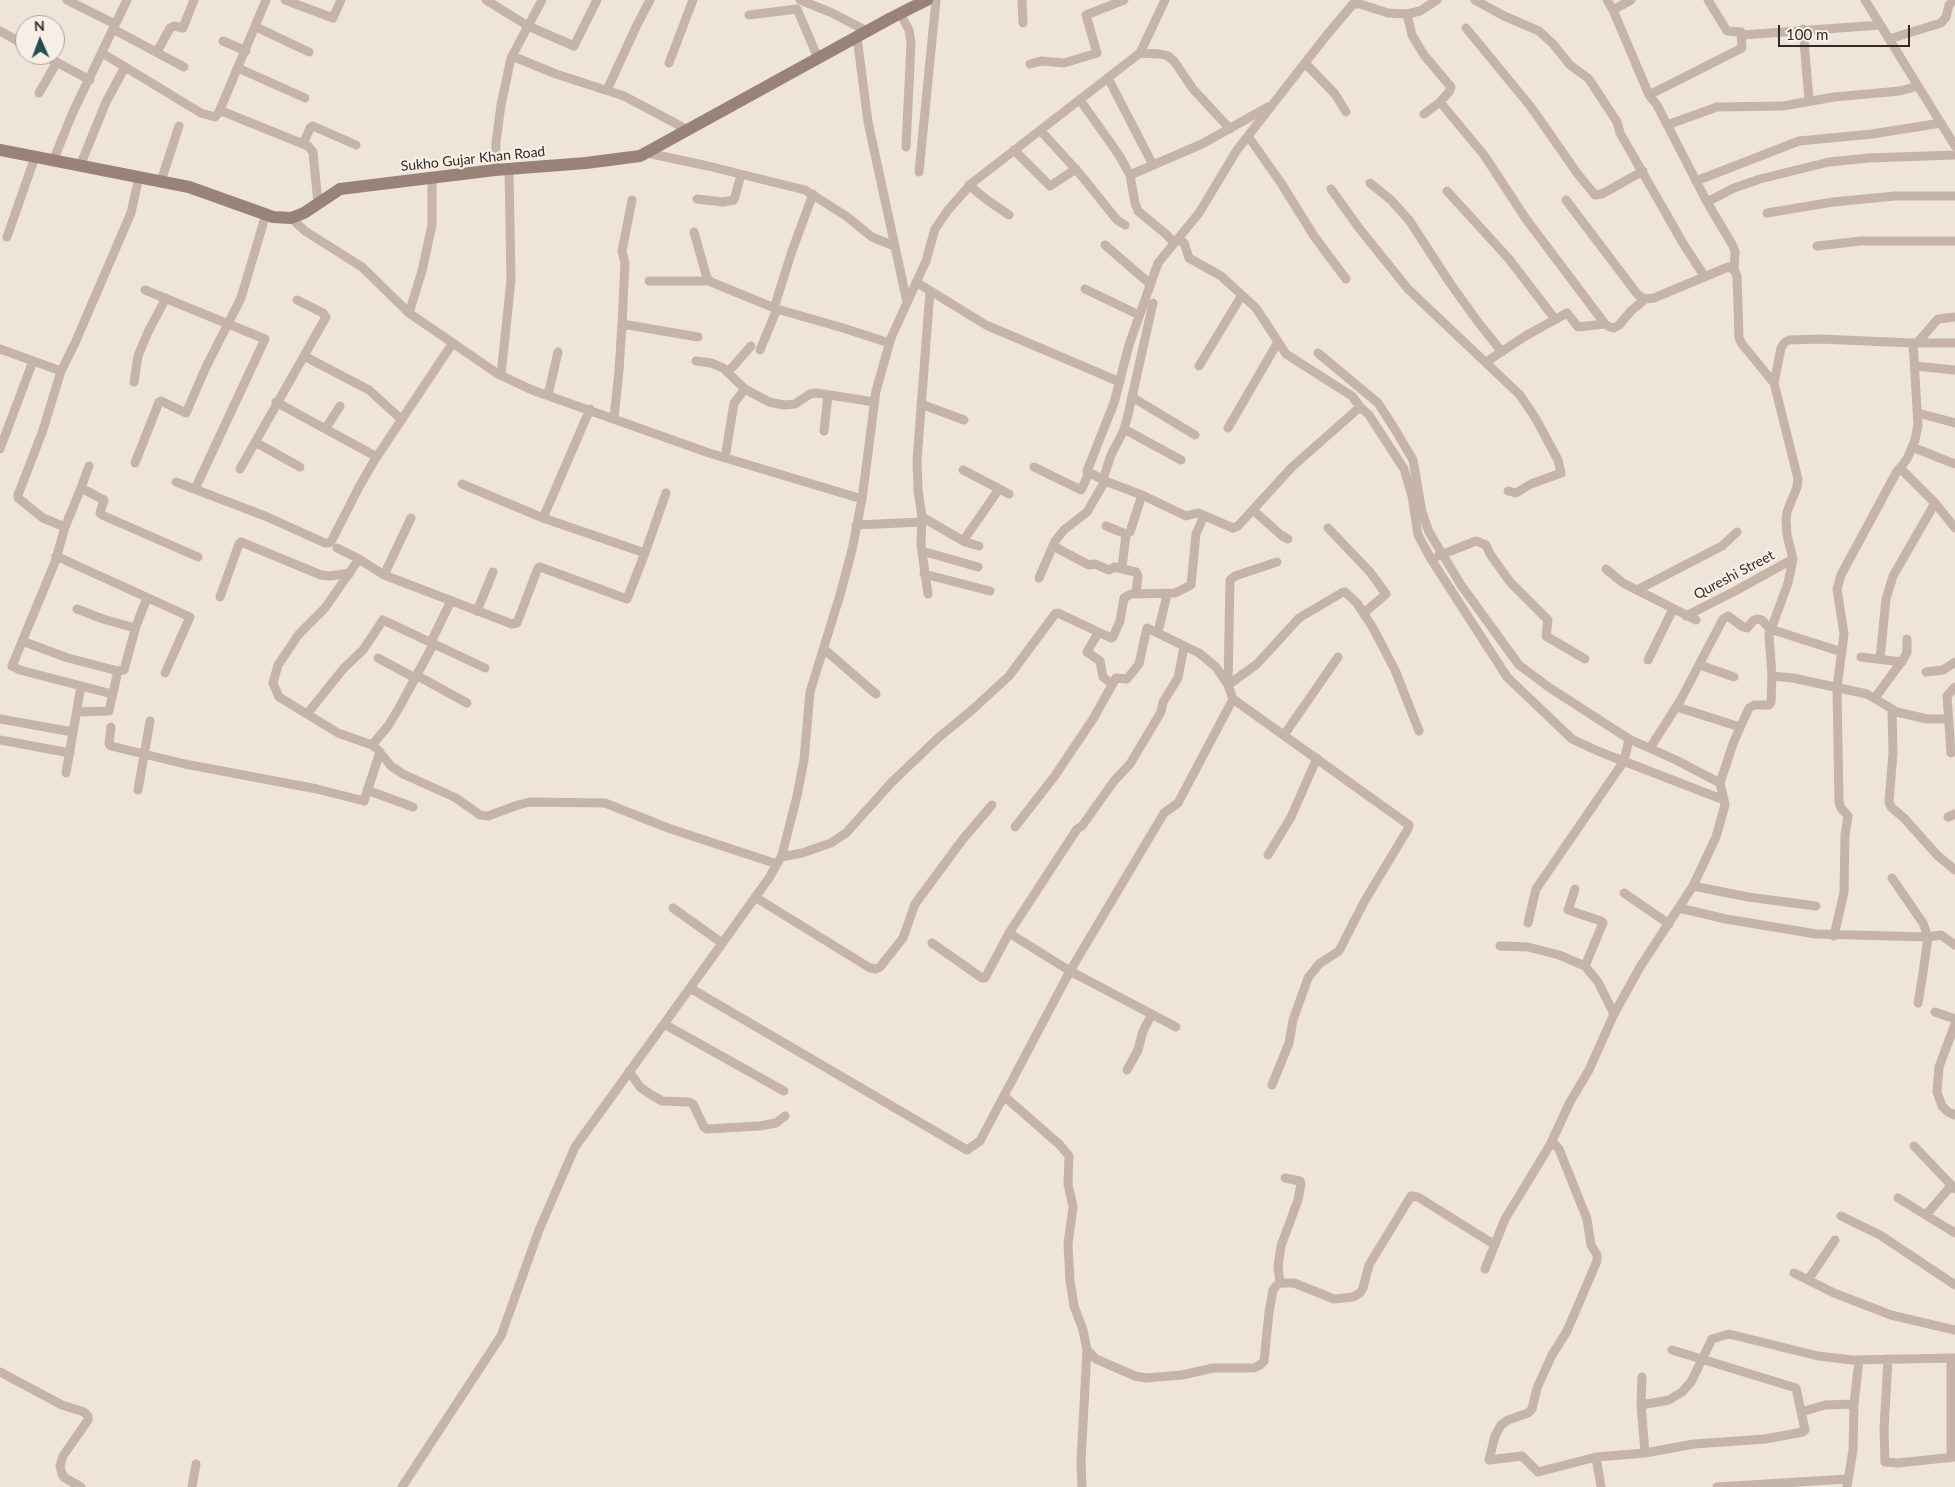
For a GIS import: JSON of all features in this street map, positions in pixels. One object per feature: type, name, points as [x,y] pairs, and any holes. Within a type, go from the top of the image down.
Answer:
[{"type":"main road","name":"Sukho Gujar Khan Road","points":[[291,218],[340,189],[495,170],[586,163],[640,156],[927,0]]},
{"type":"main road","points":[[0,150],[189,187],[273,217],[291,218]]},
{"type":"street","points":[[67,0],[184,67]]},
{"type":"street","points":[[54,161],[74,112],[127,0]]},
{"type":"street","points":[[156,52],[170,28],[174,26],[183,28],[194,0]]},
{"type":"street","points":[[102,53],[201,113],[214,117],[219,112],[266,0]]},
{"type":"street","points":[[285,0],[333,18],[341,0]]},
{"type":"street","points":[[486,0],[528,26],[574,46],[597,0]]},
{"type":"street","points":[[495,170],[496,142],[501,105],[512,56],[542,0]]},
{"type":"street","points":[[607,90],[650,0]]},
{"type":"street","points":[[669,62],[693,0]]},
{"type":"street","points":[[800,0],[830,12],[862,34],[868,122],[907,302]]},
{"type":"street","points":[[919,172],[936,0]]},
{"type":"street","points":[[1022,0],[1023,23]]},
{"type":"street","points":[[1030,64],[1041,62],[1064,63],[1096,53],[1086,15],[1124,0]]},
{"type":"street","points":[[402,1487],[501,1336],[539,1230],[575,1147],[779,861],[797,796],[802,769],[810,692],[840,595],[862,498],[874,402],[882,367],[907,302],[926,261],[935,229],[969,185],[1140,53],[1165,0]]},
{"type":"street","points":[[1039,578],[1052,546],[1064,530],[1087,512],[1123,431],[1132,396],[1141,325],[1150,283],[1158,263],[1179,241],[1199,213],[1237,150],[1304,63],[1355,3],[1388,13],[1406,14],[1420,11],[1437,0]]},
{"type":"street","points":[[1475,0],[1504,16],[1539,31],[1549,39],[1570,65],[1589,79],[1617,122],[1620,133],[1684,245],[1705,277]]},
{"type":"street","points":[[1485,1270],[1505,1219],[1552,1141],[1570,1102],[1589,1070],[1614,1014],[1640,967],[1693,886],[1716,837],[1725,804],[1721,784],[1740,727],[1749,708],[1754,705],[1769,705],[1771,702],[1770,629],[1788,583],[1794,559],[1787,535],[1786,520],[1798,479],[1774,383],[1739,338],[1737,276],[1734,270],[1735,252],[1657,105],[1649,95],[1607,0]]},
{"type":"street","points":[[1613,10],[1630,0]]},
{"type":"street","points":[[1708,0],[1727,31],[1741,32],[1742,35],[1803,29],[1880,25]]},
{"type":"street","points":[[1865,0],[1941,123],[1951,133],[1955,146]]},
{"type":"street","points":[[1889,40],[1941,23],[1954,0]]},
{"type":"street","points":[[749,15],[797,9],[818,58]]},
{"type":"street","points":[[900,13],[909,30],[911,43],[906,146]]},
{"type":"street","points":[[1406,14],[1412,35],[1424,55],[1451,87],[1440,102],[1424,114]]},
{"type":"street","points":[[256,27],[309,52]]},
{"type":"street","points":[[1466,28],[1531,107],[1577,173],[1595,195],[1602,194],[1643,172]]},
{"type":"street","points":[[1803,29],[1809,100]]},
{"type":"street","points":[[0,31],[15,39]]},
{"type":"street","points":[[1649,95],[1741,50],[1742,35]]},
{"type":"street","points":[[223,41],[246,51]]},
{"type":"street","points":[[1140,53],[1160,54],[1168,56],[1174,61],[1193,89],[1230,129]]},
{"type":"street","points":[[512,56],[556,74],[607,90],[637,102],[688,130]]},
{"type":"street","points":[[1304,63],[1334,94],[1346,112]]},
{"type":"street","points":[[40,93],[55,65]]},
{"type":"street","points":[[62,65],[90,80]]},
{"type":"street","points":[[80,166],[106,102],[125,67]]},
{"type":"street","points":[[238,68],[305,98]]},
{"type":"street","points":[[1108,78],[1153,165]]},
{"type":"street","points":[[1667,125],[1717,107],[1783,106],[1809,100],[1900,91],[1918,86]]},
{"type":"street","points":[[1080,100],[1119,155],[1130,175],[1138,211],[1167,235],[1179,241],[1189,258],[1213,270],[1242,295],[1264,317],[1286,354],[1378,403],[1413,460],[1418,535],[1467,593],[1519,664],[1550,688],[1628,741],[1650,748],[1721,784]]},
{"type":"street","points":[[1440,102],[1488,160],[1526,219],[1605,324]]},
{"type":"street","points":[[1130,175],[1202,144],[1272,105]]},
{"type":"street","points":[[219,112],[228,113],[308,146],[313,152],[318,203]]},
{"type":"street","points":[[1696,181],[1799,142],[1872,134],[1941,123]]},
{"type":"street","points":[[161,181],[179,126]]},
{"type":"street","points":[[303,144],[310,128],[313,126],[356,144]]},
{"type":"street","points":[[1040,130],[1076,169],[1116,220],[1125,225]]},
{"type":"street","points":[[1248,136],[1281,183],[1314,236],[1346,279]]},
{"type":"street","points":[[1014,150],[1050,186],[1076,169]]},
{"type":"street","points":[[647,153],[792,187],[813,194],[872,237],[894,246]]},
{"type":"street","points":[[1707,202],[1734,188],[1760,179],[1829,162],[1955,154]]},
{"type":"street","points":[[7,237],[35,157]]},
{"type":"street","points":[[501,375],[511,280],[509,169]]},
{"type":"street","points":[[697,199],[723,202],[734,200],[741,175]]},
{"type":"street","points":[[64,527],[43,518],[18,498],[18,495],[43,430],[61,371],[131,213],[140,177]]},
{"type":"street","points":[[409,314],[422,271],[432,225],[432,178]]},
{"type":"street","points":[[1370,183],[1391,200],[1409,220],[1450,283],[1502,352]]},
{"type":"street","points":[[969,185],[1009,215]]},
{"type":"street","points":[[1330,189],[1408,289],[1525,401],[1558,460],[1561,473],[1531,484],[1516,493],[1508,491]]},
{"type":"street","points":[[1447,191],[1509,259],[1555,319]]},
{"type":"street","points":[[760,350],[775,309],[792,251],[813,194]]},
{"type":"street","points":[[1767,213],[1833,202],[1895,196],[1955,196]]},
{"type":"street","points":[[614,418],[626,263],[622,251],[632,200]]},
{"type":"street","points":[[1566,200],[1638,295],[1645,299],[1654,298],[1728,267],[1734,270]]},
{"type":"street","points":[[135,464],[159,402],[161,401],[186,413],[241,298],[266,214]]},
{"type":"street","points":[[291,218],[305,230],[362,267],[409,314],[501,375],[548,395],[708,454],[862,498]]},
{"type":"street","points":[[694,232],[708,280]]},
{"type":"street","points":[[1817,246],[1861,241],[1955,241]]},
{"type":"street","points":[[1105,245],[1150,283]]},
{"type":"street","points":[[649,281],[708,280],[775,309],[890,343]]},
{"type":"street","points":[[916,282],[986,326],[1120,382]]},
{"type":"street","points":[[1085,288],[1141,325]]},
{"type":"street","points":[[145,290],[265,339],[195,489]]},
{"type":"street","points":[[928,594],[924,574],[922,520],[916,461],[930,291]]},
{"type":"street","points":[[1199,366],[1242,295]]},
{"type":"street","points":[[134,382],[138,356],[166,298]]},
{"type":"street","points":[[1486,362],[1567,313],[1578,326],[1605,324],[1614,328],[1645,299]]},
{"type":"street","points":[[240,469],[276,402],[326,317],[323,313],[297,300]]},
{"type":"street","points":[[1153,303],[1141,325],[1120,382],[1108,428],[1088,465],[1087,471],[1090,474],[1142,495],[1186,516],[1198,513],[1233,528],[1238,526],[1292,467],[1360,408]]},
{"type":"street","points":[[1834,936],[1844,892],[1847,820],[1839,802],[1837,688],[1844,634],[1837,589],[1841,575],[1912,447],[1918,425],[1915,343],[1938,318],[1955,317]]},
{"type":"street","points":[[622,324],[698,338]]},
{"type":"street","points":[[1774,383],[1781,348],[1789,340],[1820,339],[1955,343]]},
{"type":"street","points":[[1228,428],[1278,342]]},
{"type":"street","points":[[176,482],[329,543],[358,487],[377,456],[452,344]]},
{"type":"street","points":[[728,372],[751,346]]},
{"type":"street","points":[[0,349],[61,371]]},
{"type":"street","points":[[548,395],[558,352]]},
{"type":"street","points":[[1318,353],[1356,392],[1360,408],[1369,415],[1414,488]]},
{"type":"street","points":[[304,356],[370,390],[402,420]]},
{"type":"street","points":[[0,449],[33,360]]},
{"type":"street","points":[[696,361],[711,363],[728,372],[745,389],[769,402],[798,403],[810,394],[874,402]]},
{"type":"street","points":[[1915,366],[1955,370]]},
{"type":"street","points":[[725,458],[734,403],[745,389]]},
{"type":"street","points":[[824,431],[828,395]]},
{"type":"street","points":[[1132,396],[1194,435]]},
{"type":"street","points":[[276,402],[377,456]]},
{"type":"street","points":[[922,404],[964,420]]},
{"type":"street","points":[[326,428],[340,406]]},
{"type":"street","points":[[543,518],[590,409]]},
{"type":"street","points":[[1918,413],[1955,423]]},
{"type":"street","points":[[1108,428],[1123,431],[1182,460]]},
{"type":"street","points":[[254,442],[300,467]]},
{"type":"street","points":[[1912,447],[1955,464]]},
{"type":"street","points":[[88,466],[81,488],[64,527],[56,556],[13,662],[14,668],[112,694]]},
{"type":"street","points":[[1034,467],[1081,490],[1090,474]]},
{"type":"street","points":[[1900,468],[1935,503],[1955,528]]},
{"type":"street","points":[[963,470],[1009,494]]},
{"type":"street","points":[[462,484],[543,518],[645,553]]},
{"type":"street","points":[[81,488],[104,500],[100,513],[102,515],[198,557]]},
{"type":"street","points":[[963,540],[999,489]]},
{"type":"street","points":[[337,548],[384,575],[506,622],[517,623],[540,567],[627,599],[666,493]]},
{"type":"street","points":[[1122,568],[1126,534],[1130,532],[1142,495]]},
{"type":"street","points":[[1880,659],[1886,599],[1893,576],[1935,503]]},
{"type":"street","points":[[1253,510],[1280,535],[1288,539]]},
{"type":"street","points":[[359,559],[325,608],[299,634],[278,665],[273,684],[276,694],[338,733],[372,745],[391,766],[403,774],[456,798],[484,816],[530,802],[605,803],[668,828],[779,861],[831,843],[846,833],[892,782],[1009,676],[1055,614],[1106,637],[1113,637],[1120,621],[1124,598],[1131,594],[1167,594],[1185,590],[1191,585],[1196,534],[1204,516]]},
{"type":"street","points":[[384,575],[411,518]]},
{"type":"street","points":[[856,525],[922,520],[979,546]]},
{"type":"street","points":[[1106,526],[1126,534]]},
{"type":"street","points":[[1328,528],[1370,572],[1386,594],[1364,613]]},
{"type":"street","points":[[1637,590],[1722,546],[1737,532]]},
{"type":"street","points":[[1436,557],[1476,540],[1486,546],[1510,582],[1548,620],[1546,636],[1585,659]]},
{"type":"street","points":[[220,597],[241,542],[321,575],[330,576],[350,573]]},
{"type":"street","points":[[1052,546],[1089,565],[1094,564],[1109,570],[1114,567],[1122,568],[1138,573],[1136,594]]},
{"type":"street","points":[[922,551],[978,568]]},
{"type":"street","points":[[56,556],[190,617],[165,674]]},
{"type":"street","points":[[1436,557],[1507,677],[1572,739],[1724,797]]},
{"type":"street","name":"Qureshi Street","points":[[1686,616],[1794,559]]},
{"type":"street","points":[[1228,685],[1230,580],[1235,576],[1276,562]]},
{"type":"street","points":[[1606,569],[1623,583],[1696,620]]},
{"type":"street","points":[[477,611],[492,572]]},
{"type":"street","points":[[924,574],[990,591]]},
{"type":"street","points":[[1228,685],[1257,664],[1299,618],[1343,592],[1358,603],[1364,613],[1395,670],[1419,731]]},
{"type":"street","points":[[1158,632],[1167,594]]},
{"type":"street","points":[[22,641],[68,658],[118,671],[124,670],[135,628],[147,598]]},
{"type":"street","points":[[372,745],[388,726],[415,676],[451,601]]},
{"type":"street","points":[[77,609],[135,628]]},
{"type":"street","points":[[1648,660],[1673,609]]},
{"type":"street","points":[[1650,748],[1677,707],[1723,619],[1728,616],[1747,628],[1754,620],[1762,620],[1770,629],[1842,652]]},
{"type":"street","points":[[307,714],[344,668],[363,650],[383,620],[485,668]]},
{"type":"street","points":[[1015,826],[1054,778],[1093,719],[1116,678],[1127,679],[1139,664],[1147,628],[1199,653],[1216,667],[1228,685],[1233,699],[1406,822],[1408,828],[1364,902],[1339,952],[1319,964],[1308,978],[1293,1020],[1289,1043],[1272,1085]]},
{"type":"street","points":[[1098,633],[1087,652],[1100,661],[1102,678],[1112,684]]},
{"type":"street","points":[[1875,698],[1902,662],[1906,652],[1907,639]]},
{"type":"street","points":[[932,943],[982,978],[985,978],[1010,933],[1077,829],[1082,826],[1114,781],[1130,764],[1161,712],[1162,702],[1178,678],[1184,647]]},
{"type":"street","points":[[824,649],[876,694]]},
{"type":"street","points":[[1284,735],[1338,657]]},
{"type":"street","points":[[1861,657],[1902,662]]},
{"type":"street","points":[[378,658],[468,702]]},
{"type":"street","points":[[1926,672],[1943,670],[1955,662]]},
{"type":"street","points":[[1700,665],[1734,677]]},
{"type":"street","points":[[77,712],[109,710],[118,671]]},
{"type":"street","points":[[1772,676],[1793,678],[1867,694],[1892,710],[1927,719],[1948,719]]},
{"type":"street","points":[[66,773],[81,686]]},
{"type":"street","points":[[1951,753],[1947,696],[1955,687]]},
{"type":"street","points":[[690,988],[967,1150],[980,1141],[1070,971],[1164,813],[1178,803],[1233,699]]},
{"type":"street","points":[[1677,707],[1740,727]]},
{"type":"street","points":[[1892,710],[1893,753],[1889,802],[1891,807],[1901,815],[1937,855],[1955,870]]},
{"type":"street","points":[[0,719],[73,732]]},
{"type":"street","points":[[138,790],[150,721]]},
{"type":"street","points":[[111,727],[110,745],[224,772],[317,789],[364,801],[380,752]]},
{"type":"street","points":[[0,740],[70,753]]},
{"type":"street","points":[[1528,923],[1536,889],[1624,758],[1628,741]]},
{"type":"street","points":[[1268,855],[1291,817],[1317,758]]},
{"type":"street","points":[[367,790],[413,807]]},
{"type":"street","points":[[755,897],[870,968],[876,969],[880,967],[903,938],[915,904],[963,839],[992,805]]},
{"type":"street","points":[[1892,878],[1933,936]]},
{"type":"street","points":[[1693,886],[1748,898],[1816,906]]},
{"type":"street","points":[[1575,889],[1568,910],[1603,923],[1585,966]]},
{"type":"street","points":[[1624,893],[1669,924]]},
{"type":"street","points":[[673,908],[722,943]]},
{"type":"street","points":[[1679,908],[1726,919],[1834,936],[1933,936],[1955,945]]},
{"type":"street","points":[[1010,933],[1070,971],[1176,1027]]},
{"type":"street","points":[[1918,1003],[1923,973],[1933,936]]},
{"type":"street","points":[[1500,946],[1528,947],[1559,955],[1585,966],[1598,982],[1614,1014]]},
{"type":"street","points":[[1935,1012],[1955,1019]]},
{"type":"street","points":[[1127,1070],[1138,1050],[1143,1031],[1152,1014]]},
{"type":"street","points":[[664,1024],[784,1092]]},
{"type":"street","points":[[1955,1024],[1939,1067],[1937,1092],[1942,1106],[1948,1112],[1955,1115]]},
{"type":"street","points":[[629,1071],[640,1087],[662,1101],[689,1102],[693,1104],[704,1127],[707,1129],[760,1126],[776,1123],[785,1116]]},
{"type":"street","points":[[1004,1096],[1060,1145],[1069,1156],[1068,1184],[1073,1206],[1068,1244],[1070,1281],[1074,1306],[1083,1330],[1087,1350],[1081,1461],[1082,1487]]},
{"type":"street","points":[[1552,1141],[1558,1149],[1587,1219],[1591,1245],[1598,1261],[1567,1330],[1552,1355],[1537,1388],[1532,1409],[1528,1413],[1501,1425],[1495,1436],[1489,1460],[1522,1456],[1538,1472],[1596,1457],[1694,1444],[1756,1440],[1803,1432],[1796,1388],[1672,1350]]},
{"type":"street","points":[[1914,1146],[1953,1187],[1926,1215]]},
{"type":"street","points":[[1280,1283],[1278,1266],[1281,1246],[1298,1200],[1301,1184],[1300,1181],[1286,1178]]},
{"type":"street","points":[[1087,1350],[1096,1359],[1136,1376],[1146,1378],[1213,1368],[1254,1368],[1260,1366],[1264,1361],[1273,1290],[1280,1283],[1294,1283],[1334,1299],[1353,1297],[1360,1293],[1369,1264],[1411,1196],[1418,1197],[1495,1245]]},
{"type":"street","points":[[1898,1198],[1955,1233]]},
{"type":"street","points":[[1841,1216],[1880,1235],[1955,1285]]},
{"type":"street","points":[[1808,1280],[1836,1240]]},
{"type":"street","points":[[1794,1273],[1834,1293],[1891,1315],[1955,1330]]},
{"type":"street","points":[[1641,1405],[1668,1400],[1682,1392],[1692,1382],[1712,1339],[1729,1334],[1818,1356],[1859,1360],[1888,1359],[1953,1358],[1953,1457],[1898,1463],[1885,1462],[1884,1429],[1888,1359]]},
{"type":"street","points":[[1718,1487],[1847,1483],[1853,1450],[1854,1404],[1859,1360]]},
{"type":"street","points":[[0,1372],[62,1404],[84,1412],[88,1416],[88,1420],[64,1456],[60,1466],[65,1478],[82,1487]]},
{"type":"street","points":[[1642,1377],[1641,1405],[1645,1452]]},
{"type":"street","points":[[1801,1412],[1825,1405],[1854,1404]]},
{"type":"street","points":[[1596,1457],[1601,1487]]},
{"type":"street","points":[[192,1487],[196,1464]]}]
